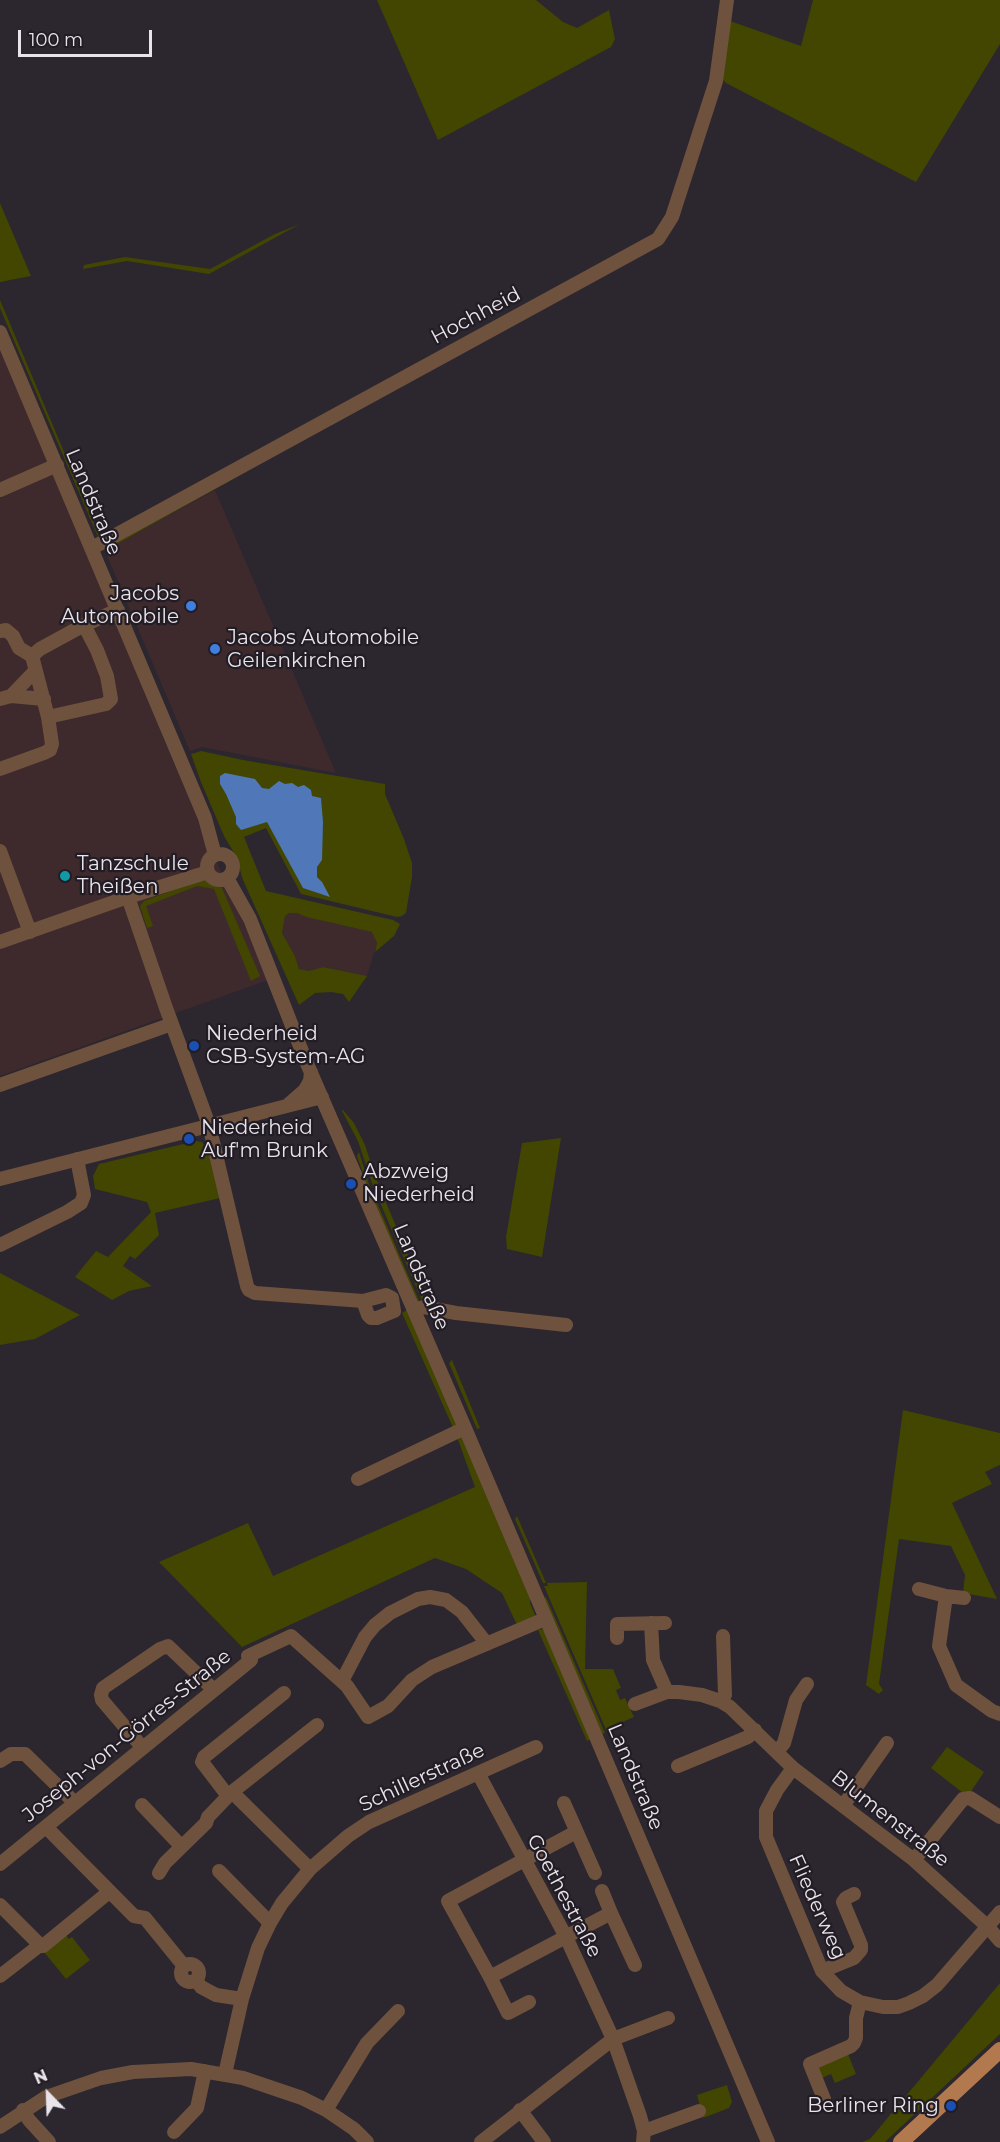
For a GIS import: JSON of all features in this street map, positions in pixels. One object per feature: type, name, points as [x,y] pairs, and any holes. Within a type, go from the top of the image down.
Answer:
[{"type":"main road","points":[[901,2142],[1000,2050]]},
{"type":"street","name":"Hochheid","points":[[92,548],[658,239],[672,217],[716,81],[728,0]]},
{"type":"street","name":"Landstraße","points":[[0,332],[204,818],[215,855],[224,855],[231,861],[232,870],[227,878],[250,919],[311,1072],[768,2142]]},
{"type":"street","points":[[0,490],[57,465]]},
{"type":"street","points":[[32,656],[39,649],[118,610]]},
{"type":"street","points":[[48,717],[106,704],[111,699],[104,667],[84,625]]},
{"type":"street","points":[[0,631],[6,630],[13,636],[19,648],[32,656],[44,699],[52,744],[50,750],[0,769]]},
{"type":"street","points":[[5,697],[35,671]]},
{"type":"street","points":[[5,697],[44,699]]},
{"type":"street","points":[[0,851],[30,932]]},
{"type":"street","points":[[215,855],[207,862],[208,872],[214,879],[227,878]]},
{"type":"street","points":[[0,942],[128,897],[208,872]]},
{"type":"street","points":[[128,897],[209,1125],[249,1290],[255,1293],[363,1300]]},
{"type":"street","points":[[0,1085],[172,1024]]},
{"type":"street","points":[[287,1106],[304,1090],[311,1072]]},
{"type":"street","points":[[0,1179],[322,1097]]},
{"type":"street","points":[[0,1245],[81,1203],[84,1195],[77,1159]]},
{"type":"street","points":[[414,1310],[424,1307],[456,1313],[566,1325]]},
{"type":"street","points":[[358,1479],[465,1428]]},
{"type":"street","points":[[920,1589],[964,1598]]},
{"type":"street","points":[[946,1596],[939,1646],[956,1685],[992,1711],[1000,1714]]},
{"type":"street","points":[[488,1644],[462,1612],[446,1600],[425,1597],[396,1609],[375,1625],[365,1636],[342,1681],[368,1717],[388,1706],[412,1680],[432,1666],[488,1644],[545,1619]]},
{"type":"street","points":[[651,1623],[653,1660],[667,1692]]},
{"type":"street","points":[[617,1638],[617,1624],[665,1623]]},
{"type":"street","name":"Joseph-von-Görres-Straße","points":[[2,1859],[46,1827],[214,1690],[249,1658],[291,1636],[342,1681]]},
{"type":"street","points":[[720,1701],[725,1695],[723,1636]]},
{"type":"street","points":[[142,1747],[102,1700],[103,1688],[160,1648],[168,1646],[214,1690]]},
{"type":"street","points":[[777,1752],[783,1743],[796,1700],[807,1684]]},
{"type":"street","name":"Blumenstraße","points":[[635,1704],[667,1692],[702,1695],[730,1707],[793,1768],[914,1860],[988,1927],[1000,1941]]},
{"type":"street","points":[[284,1693],[204,1757],[202,1762],[230,1794],[310,1869]]},
{"type":"street","points":[[159,1873],[165,1863],[230,1794],[317,1725]]},
{"type":"street","points":[[678,1766],[748,1737],[755,1730]]},
{"type":"street","points":[[843,1806],[887,1743]]},
{"type":"street","name":"Schillerstraße","points":[[225,2074],[250,1968],[270,1923],[296,1884],[310,1869],[348,1836],[369,1822],[536,1747]]},
{"type":"street","points":[[0,1761],[10,1754],[26,1754],[75,1803]]},
{"type":"street","name":"Fliederweg","points":[[793,1768],[777,1790],[766,1811],[766,1837],[822,1971],[841,1991],[860,2002],[883,2007],[898,2007],[923,1996],[937,1985],[1000,1912]]},
{"type":"street","name":"Goethestraße","points":[[478,1773],[566,1936],[613,2039],[644,2136],[699,2111]]},
{"type":"street","points":[[914,1860],[963,1799],[970,1798],[1000,1816]]},
{"type":"street","points":[[564,1803],[595,1873]]},
{"type":"street","points":[[142,1805],[182,1845]]},
{"type":"street","points":[[46,1827],[134,1916],[145,1918],[184,1966],[190,1963],[196,1965],[200,1974],[196,1980],[201,1987],[216,1995],[242,1999]]},
{"type":"street","points":[[529,2002],[508,2013],[448,1901],[576,1832]]},
{"type":"street","points":[[219,1871],[270,1923]]},
{"type":"street","points":[[602,1891],[635,1965]]},
{"type":"street","points":[[0,1976],[40,1945],[43,1946],[110,1892]]},
{"type":"street","points":[[822,1971],[854,1958],[861,1950],[843,1902],[854,1894]]},
{"type":"street","points":[[0,1905],[40,1945]]},
{"type":"street","points":[[490,1977],[611,1913]]},
{"type":"street","points":[[824,2099],[810,2064],[854,2043],[860,2002]]},
{"type":"street","points":[[326,2110],[367,2043],[398,2011]]},
{"type":"street","points":[[481,2142],[613,2039],[668,2018]]},
{"type":"street","points":[[0,2127],[46,2097],[101,2078],[162,2070],[191,2069],[225,2074],[273,2087],[302,2098],[326,2110],[354,2129],[367,2142]]},
{"type":"street","points":[[174,2133],[197,2108],[205,2071]]},
{"type":"street","points":[[23,2110],[29,2121],[49,2142]]},
{"type":"street","points":[[520,2110],[544,2142]]},
{"type":"shaded area","points":[[377,0],[536,0],[563,22],[577,28],[609,10],[615,39],[611,47],[438,140]]},
{"type":"shaded area","points":[[813,0],[1000,0],[1000,44],[916,182],[722,79],[730,21],[801,46]]},
{"type":"shaded area","points":[[0,203],[31,276],[0,282]]},
{"type":"shaded area","points":[[300,224],[209,274],[127,261],[83,269],[84,265],[125,257],[210,269],[275,234]]},
{"type":"shaded area","points":[[0,300],[100,537],[98,537],[0,308]]},
{"type":"shaded area","points":[[0,348],[43,445],[165,742],[268,980],[0,1076]]},
{"type":"shaded area","points":[[345,416],[105,551],[104,548]]},
{"type":"shaded area","name":"Jacobs Automobile Geilenkirchen","points":[[215,490],[336,773],[202,747],[190,751],[105,551]]},
{"type":"shaded area","points":[[201,751],[385,784],[385,794],[412,863],[406,913],[402,916],[397,917],[301,894],[266,828],[244,837],[266,891],[393,920],[400,924],[394,936],[375,952],[377,943],[372,932],[297,913],[289,913],[285,916],[282,933],[295,956],[299,969],[309,971],[323,967],[367,976],[349,1002],[343,994],[331,992],[315,993],[299,1005],[243,880],[236,856],[224,836],[201,782],[191,754]]},
{"type":"shaded area","points":[[207,880],[222,888],[260,976],[251,981],[214,889],[197,886],[146,906],[153,926],[147,928],[140,906],[144,901],[198,881]]},
{"type":"shaded area","points":[[289,913],[373,932],[377,943],[367,976],[323,967],[309,971],[299,969],[295,956],[282,933],[285,916]]},
{"type":"shaded area","points":[[343,1110],[354,1123],[365,1145],[375,1176],[428,1303],[423,1303],[373,1186],[358,1141]]},
{"type":"shaded area","points":[[561,1138],[542,1257],[507,1249],[506,1237],[522,1143]]},
{"type":"shaded area","points":[[196,1141],[202,1142],[208,1150],[220,1198],[155,1213],[159,1235],[135,1259],[130,1256],[123,1266],[152,1286],[129,1291],[112,1300],[75,1277],[96,1251],[108,1257],[151,1212],[147,1202],[95,1189],[93,1176],[99,1164]]},
{"type":"shaded area","points":[[359,1152],[369,1184],[420,1303],[417,1303],[367,1185],[357,1156]]},
{"type":"shaded area","points":[[0,1273],[80,1315],[35,1339],[0,1345]]},
{"type":"shaded area","points":[[407,1310],[459,1428],[454,1430],[402,1313]]},
{"type":"shaded area","points":[[452,1360],[480,1428],[477,1429],[449,1363]]},
{"type":"shaded area","points":[[903,1410],[1000,1433],[1000,1465],[985,1472],[992,1484],[952,1503],[997,1599],[963,1593],[965,1575],[951,1546],[899,1539],[879,1684],[883,1690],[879,1694],[866,1685]]},
{"type":"shaded area","points":[[462,1436],[531,1594],[530,1603],[536,1617],[517,1625],[502,1593],[466,1569],[435,1558],[242,1647],[159,1562],[248,1523],[273,1576],[475,1487],[457,1437]]},
{"type":"shaded area","points":[[517,1516],[546,1583],[543,1583],[515,1519]]},
{"type":"shaded area","points":[[587,1582],[585,1669],[613,1669],[621,1688],[616,1690],[620,1700],[625,1698],[634,1717],[609,1728],[607,1732],[544,1586],[548,1586],[546,1583]]},
{"type":"shaded area","points":[[546,1597],[605,1733],[602,1734],[544,1598]]},
{"type":"shaded area","points":[[542,1629],[591,1739],[587,1741],[538,1630]]},
{"type":"shaded area","points":[[947,1747],[984,1772],[970,1793],[963,1793],[931,1768]]},
{"type":"shaded area","points":[[65,1934],[69,1939],[72,1937],[90,1960],[66,1979],[44,1952]]},
{"type":"shaded area","points":[[1000,1983],[1000,2034],[885,2142],[862,2142],[870,2139]]},
{"type":"shaded area","points":[[848,2054],[856,2074],[835,2083],[831,2074],[822,2078],[817,2067]]},
{"type":"shaded area","points":[[727,2085],[732,2102],[729,2108],[703,2118],[697,2095]]},
{"type":"water","points":[[225,773],[255,779],[262,788],[269,789],[279,781],[285,784],[292,783],[298,787],[304,785],[311,790],[312,796],[321,798],[322,860],[317,867],[317,877],[330,897],[303,888],[267,822],[241,830],[236,824],[236,817],[220,784],[220,776]]},
{"type":"place","name":"Jacobs Automobile","points":[[191,606]]},
{"type":"place","name":"Jacobs Automobile Geilenkirchen","points":[[215,649]]},
{"type":"place","name":"Tanzschule Theißen","points":[[65,876]]},
{"type":"place","name":"Niederheid CSB-System-AG","points":[[194,1046]]},
{"type":"place","name":"Niederheid Auf'm Brunk","points":[[189,1139]]},
{"type":"place","name":"Abzweig Niederheid","points":[[351,1184]]},
{"type":"place","name":"Berliner Ring","points":[[951,2106]]}]
